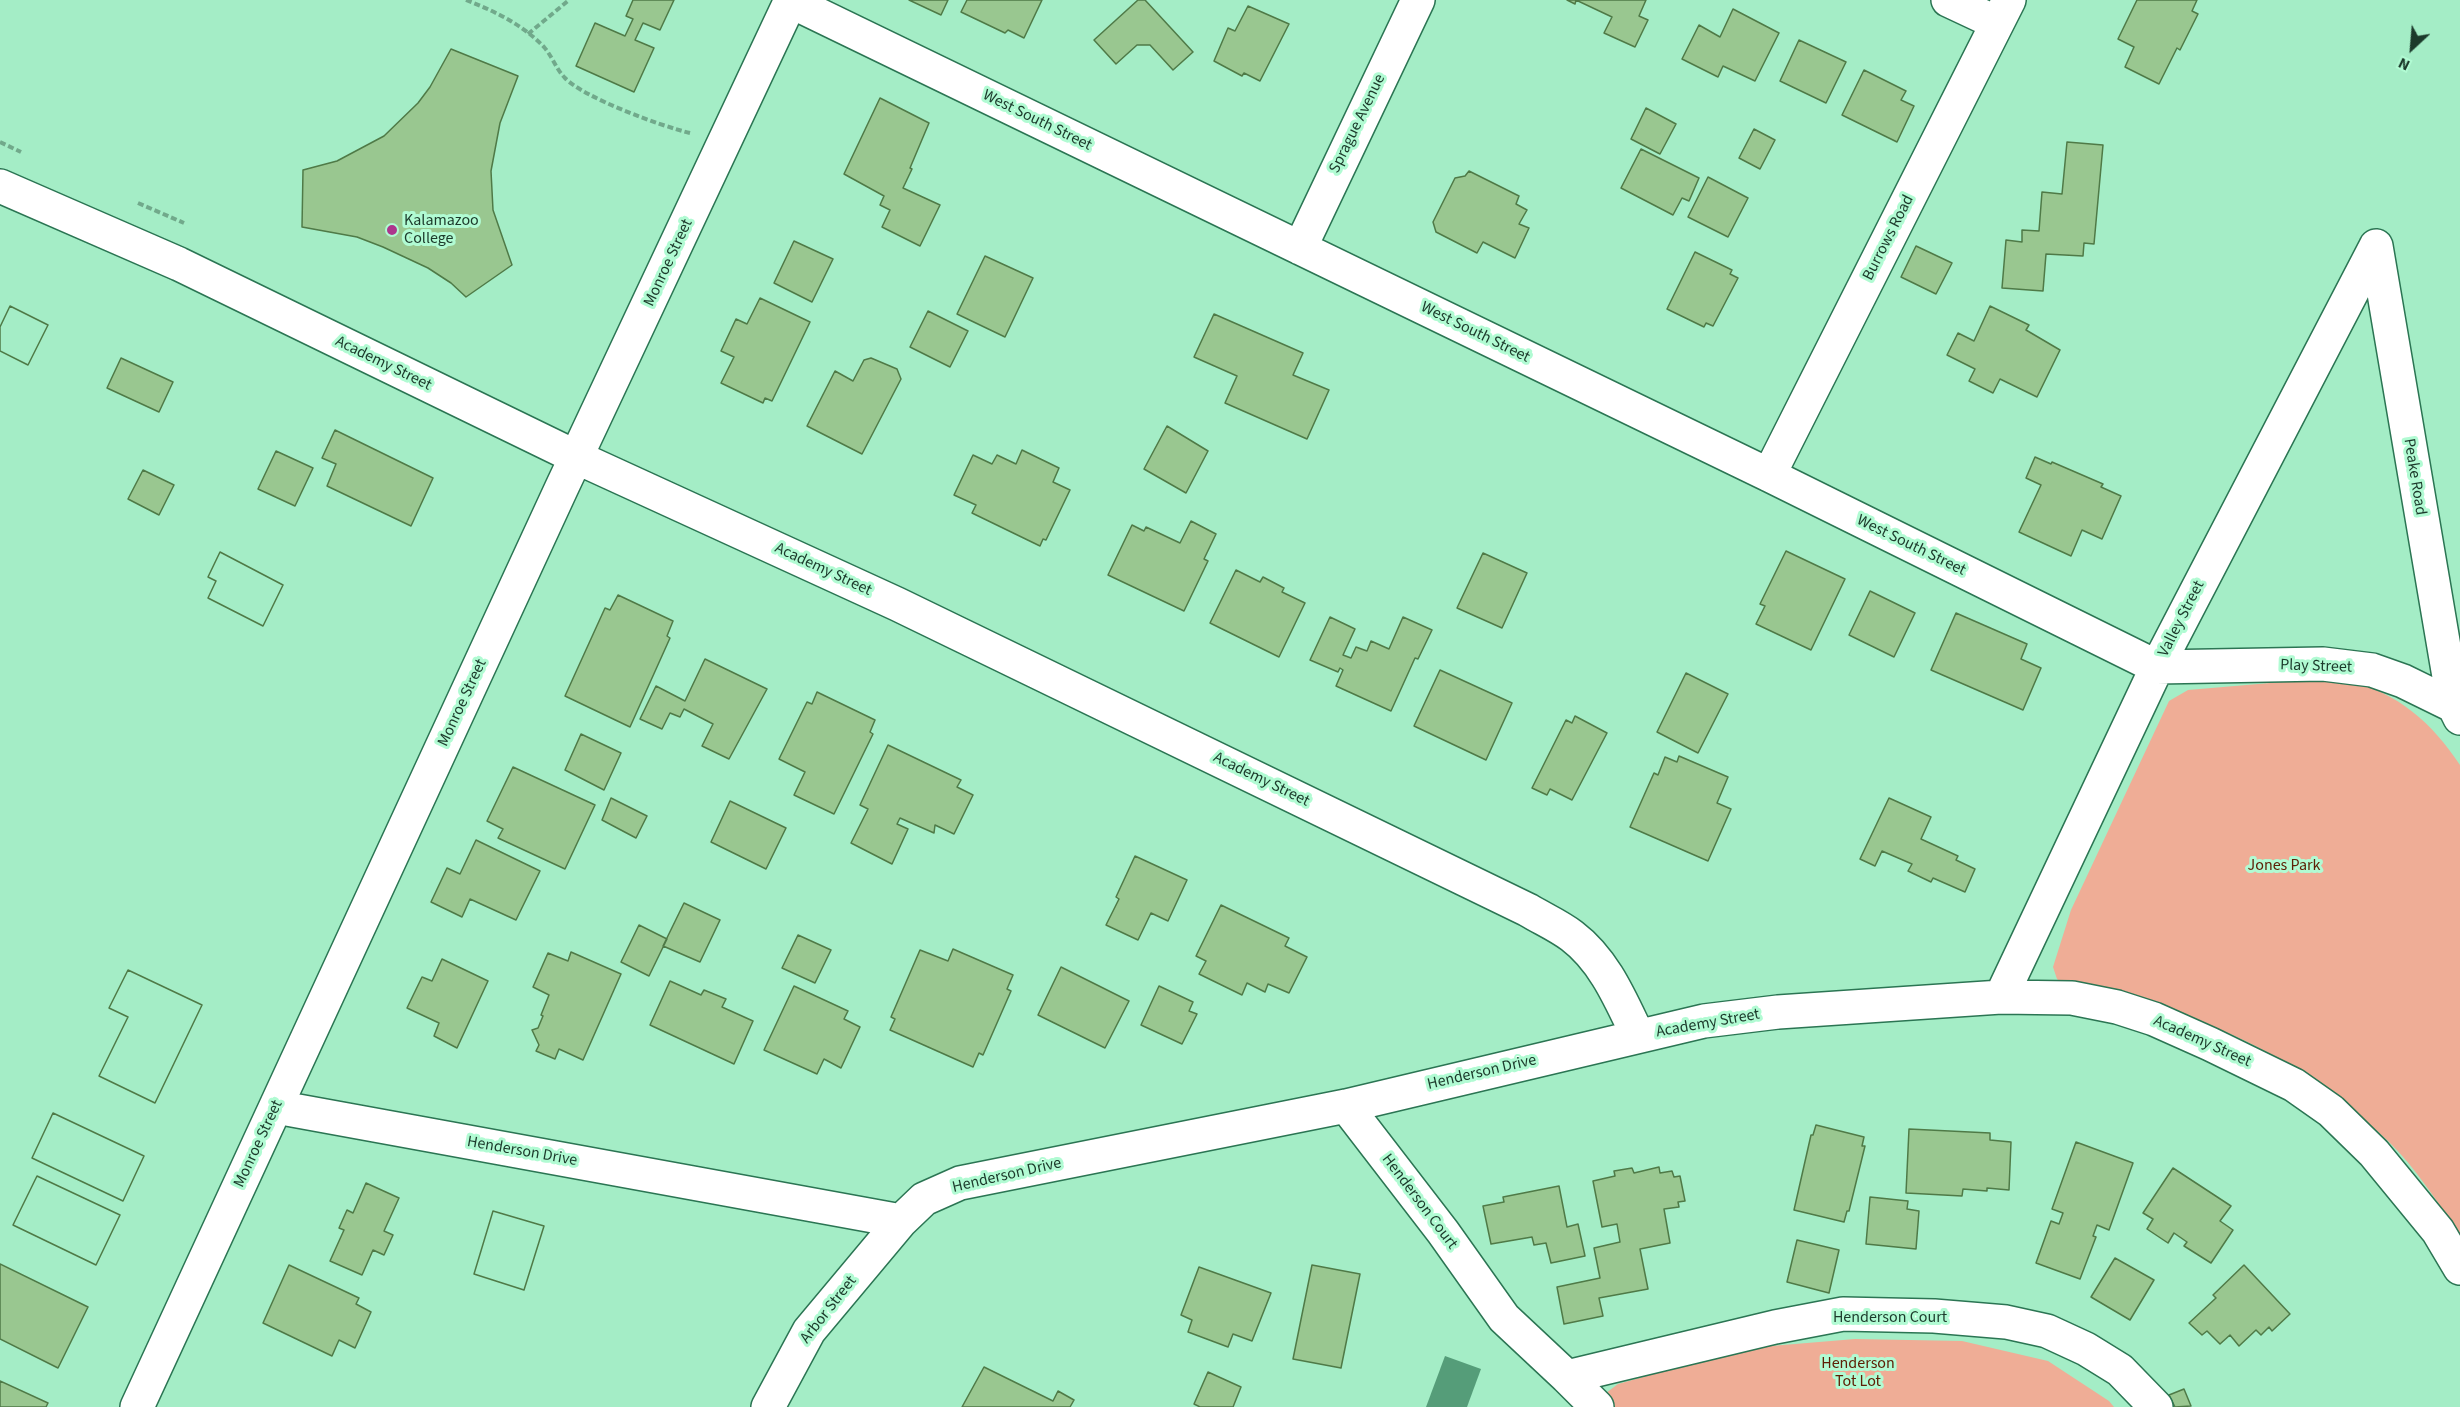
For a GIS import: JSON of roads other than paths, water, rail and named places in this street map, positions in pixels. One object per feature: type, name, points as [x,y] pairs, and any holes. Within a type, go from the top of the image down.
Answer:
[{"type":"street","name":"Sprague Avenue","points":[[1299,248],[1418,0]]},
{"type":"street","points":[[1948,0],[2003,12]]},
{"type":"street","name":"West South Street","points":[[790,1],[1769,475],[2157,667]]},
{"type":"street","name":"Monroe Street","points":[[137,1407],[576,457],[790,1]]},
{"type":"street","name":"Burrows Road","points":[[1769,475],[2003,12]]},
{"type":"street","name":"Academy Street","points":[[0,186],[179,264],[576,457],[907,608],[1528,910],[1574,937],[1595,960],[1613,985],[1638,1036],[1704,1021],[1778,1012],[2001,997],[2072,998],[2117,1007],[2154,1019],[2294,1085],[2331,1112],[2374,1153],[2438,1231],[2460,1268]]},
{"type":"street","name":"Valley Street","points":[[2001,997],[2157,667],[2376,246]]},
{"type":"street","name":"Peake Road","points":[[2376,246],[2457,712]]},
{"type":"street","name":"Play Street","points":[[2157,667],[2323,664],[2372,670],[2403,681],[2457,712]]},
{"type":"street","name":"Henderson Drive","points":[[276,1107],[901,1221],[924,1199],[960,1183],[1346,1106],[1638,1036]]},
{"type":"street","name":"Henderson Court","points":[[1346,1106],[1443,1232],[1504,1318],[1597,1407]]},
{"type":"street","name":"Arbor Street","points":[[768,1407],[809,1331],[901,1221]]},
{"type":"street","name":"Henderson Court","points":[[1567,1377],[1775,1327],[1843,1314],[1934,1316],[2006,1322],[2047,1331],[2086,1349],[2120,1370],[2156,1407]]},
{"type":"place","name":"Kalamazoo College","points":[[392,230]]},
{"type":"park label","name":"Jones Park","points":[[2284,866]]},
{"type":"park label","name":"Henderson Tot Lot","points":[[1858,1373]]}]
